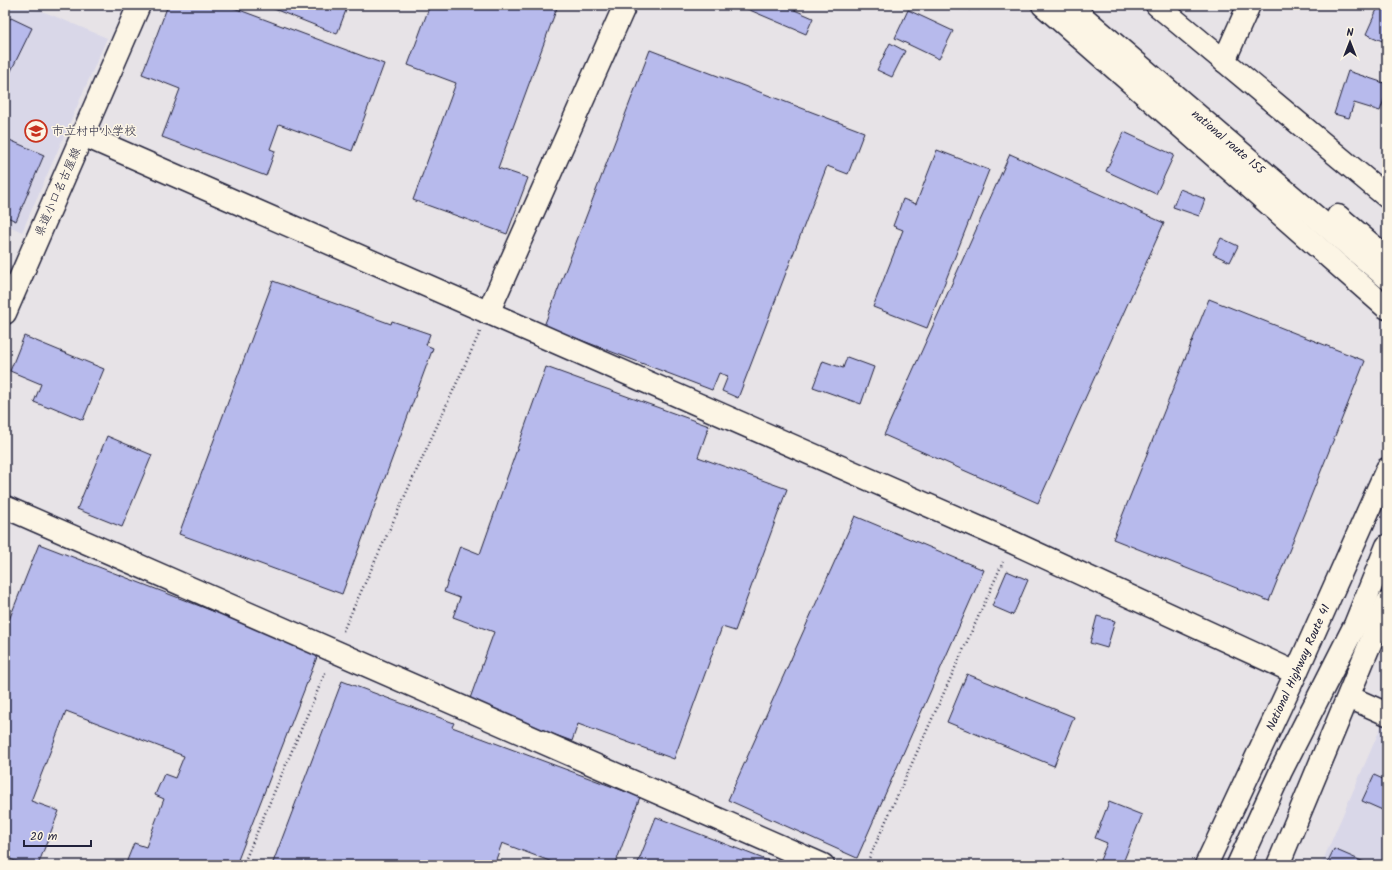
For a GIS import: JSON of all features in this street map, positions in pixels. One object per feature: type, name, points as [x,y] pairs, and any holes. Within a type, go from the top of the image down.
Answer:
[{"type":"main road","name":"県道小口名古屋線","points":[[5,314],[139,5]]},
{"type":"main road","points":[[488,313],[625,5]]},
{"type":"main road","points":[[1043,5],[1387,308]]},
{"type":"main road","name":"national route 155","points":[[1069,5],[1387,278]]},
{"type":"main road","name":"national route 155","points":[[1091,5],[1387,258]]},
{"type":"main road","points":[[1157,5],[1387,197]]},
{"type":"main road","points":[[1224,62],[1249,5]]},
{"type":"main road","points":[[83,135],[1012,542],[1296,673]]},
{"type":"main road","name":"National Highway Route 41","points":[[1206,865],[1296,673],[1387,469]]},
{"type":"main road","points":[[5,507],[823,865]]},
{"type":"main road","points":[[1238,865],[1281,771],[1356,625],[1387,546]]},
{"type":"main road","points":[[1278,865],[1387,603]]},
{"type":"main road","points":[[1349,697],[1387,714]]},
{"type":"path","points":[[243,865],[334,651],[488,313]]},
{"type":"path","points":[[866,865],[1012,542]]},
{"type":"shaded area","name":"市立村中小学校","points":[[5,5],[45,5],[42,11],[107,38],[22,232],[5,224]]},
{"type":"shaded area","points":[[1384,720],[1387,722],[1387,865],[1321,865]]},
{"type":"building","points":[[168,5],[226,5],[384,64],[352,151],[279,124],[270,149],[275,151],[266,176],[162,137],[180,89],[142,74]]},
{"type":"building","points":[[264,5],[348,5],[337,34]]},
{"type":"building","points":[[430,5],[558,5],[498,168],[528,178],[507,234],[413,200],[456,83],[408,65]]},
{"type":"building","points":[[738,5],[783,5],[813,18],[806,34]]},
{"type":"building","points":[[958,5],[972,5],[970,10]]},
{"type":"building","points":[[1379,5],[1387,5],[1387,43],[1366,34]]},
{"type":"building","points":[[908,10],[953,31],[939,59],[895,38]]},
{"type":"building","points":[[11,18],[32,28],[10,73],[5,71],[5,25]]},
{"type":"building","points":[[890,43],[905,51],[892,77],[877,70]]},
{"type":"building","points":[[650,50],[864,132],[848,174],[827,166],[738,398],[722,391],[728,376],[719,373],[712,390],[544,326]]},
{"type":"building","points":[[1348,71],[1387,84],[1387,91],[1380,111],[1354,103],[1349,118],[1334,114]]},
{"type":"building","points":[[1124,132],[1174,155],[1156,194],[1106,171]]},
{"type":"building","points":[[5,138],[44,155],[16,221],[5,216]]},
{"type":"building","points":[[937,150],[989,170],[927,328],[873,307],[903,230],[893,226],[903,199],[916,204]]},
{"type":"building","points":[[1010,154],[1164,223],[1038,503],[884,435]]},
{"type":"building","points":[[1180,189],[1205,199],[1199,216],[1173,207]]},
{"type":"building","points":[[1221,238],[1238,246],[1230,262],[1213,254]]},
{"type":"building","points":[[273,281],[391,324],[392,321],[430,334],[426,345],[433,348],[342,594],[179,534]]},
{"type":"building","points":[[1209,299],[1365,361],[1269,601],[1113,539]]},
{"type":"building","points":[[24,336],[104,369],[83,420],[50,406],[49,408],[34,402],[41,384],[10,371]]},
{"type":"building","points":[[847,357],[874,367],[861,404],[813,387],[823,361],[843,368]]},
{"type":"building","points":[[546,367],[709,426],[698,457],[787,489],[735,631],[722,627],[674,759],[578,724],[572,741],[468,704],[494,632],[453,617],[460,598],[444,592],[460,546],[480,554]]},
{"type":"building","points":[[107,436],[152,455],[122,527],[77,509]]},
{"type":"building","points":[[855,516],[984,570],[857,858],[728,800]]},
{"type":"building","points":[[39,544],[319,652],[236,865],[130,865],[126,863],[134,843],[146,847],[164,799],[155,795],[164,774],[175,778],[184,756],[66,711],[31,801],[59,811],[38,865],[26,865],[5,857],[5,630]]},
{"type":"building","points":[[1007,571],[1028,580],[1013,615],[992,606]]},
{"type":"building","points":[[1097,616],[1115,621],[1107,648],[1090,643]]},
{"type":"building","points":[[967,674],[1074,717],[1054,766],[947,722]]},
{"type":"building","points":[[342,681],[454,723],[452,727],[640,797],[615,865],[560,865],[502,843],[494,865],[272,865]]},
{"type":"building","points":[[1374,775],[1387,781],[1387,812],[1362,801]]},
{"type":"building","points":[[1109,802],[1142,815],[1122,865],[1098,865],[1107,843],[1095,838]]},
{"type":"building","points":[[656,817],[779,865],[637,865]]},
{"type":"building","points":[[1334,849],[1371,865],[1326,865]]},
{"type":"place","name":"市立村中小学校","points":[[36,131]]}]
